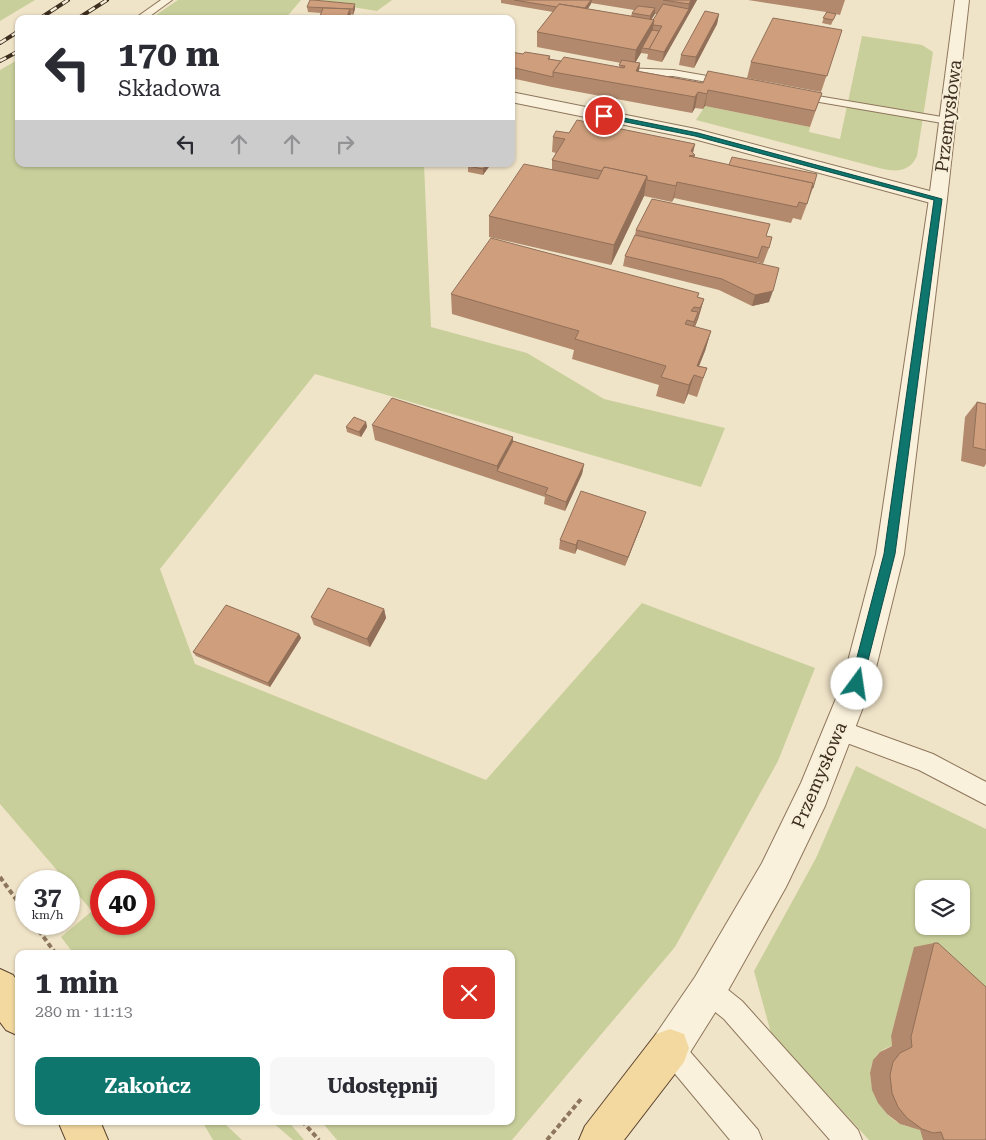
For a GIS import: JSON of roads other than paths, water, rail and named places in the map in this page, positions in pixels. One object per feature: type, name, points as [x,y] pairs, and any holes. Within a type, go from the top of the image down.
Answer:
[{"type":"main road","points":[[0,988],[15,1011]]},
{"type":"main road","points":[[599,1140],[670,1048]]},
{"type":"main road","points":[[80,1125],[88,1140]]},
{"type":"street","name":"Przemysłowa","points":[[670,1048],[708,990],[774,875],[813,794],[857,684],[890,554],[938,199],[962,0]]},
{"type":"street","points":[[515,98],[696,134],[938,199]]},
{"type":"lane","points":[[145,15],[167,0]]},
{"type":"lane","points":[[610,68],[739,85]]},
{"type":"lane","points":[[786,93],[948,121]]},
{"type":"lane","points":[[839,730],[925,762],[986,794]]},
{"type":"lane","points":[[708,990],[733,1010],[848,1140]]},
{"type":"lane","points":[[670,1048],[748,1140]]},
{"type":"railway","points":[[45,15],[68,0]]},
{"type":"railway","points":[[83,15],[107,0]]},
{"type":"railway","points":[[0,43],[15,34]]},
{"type":"railway","points":[[0,61],[15,53]]}]
